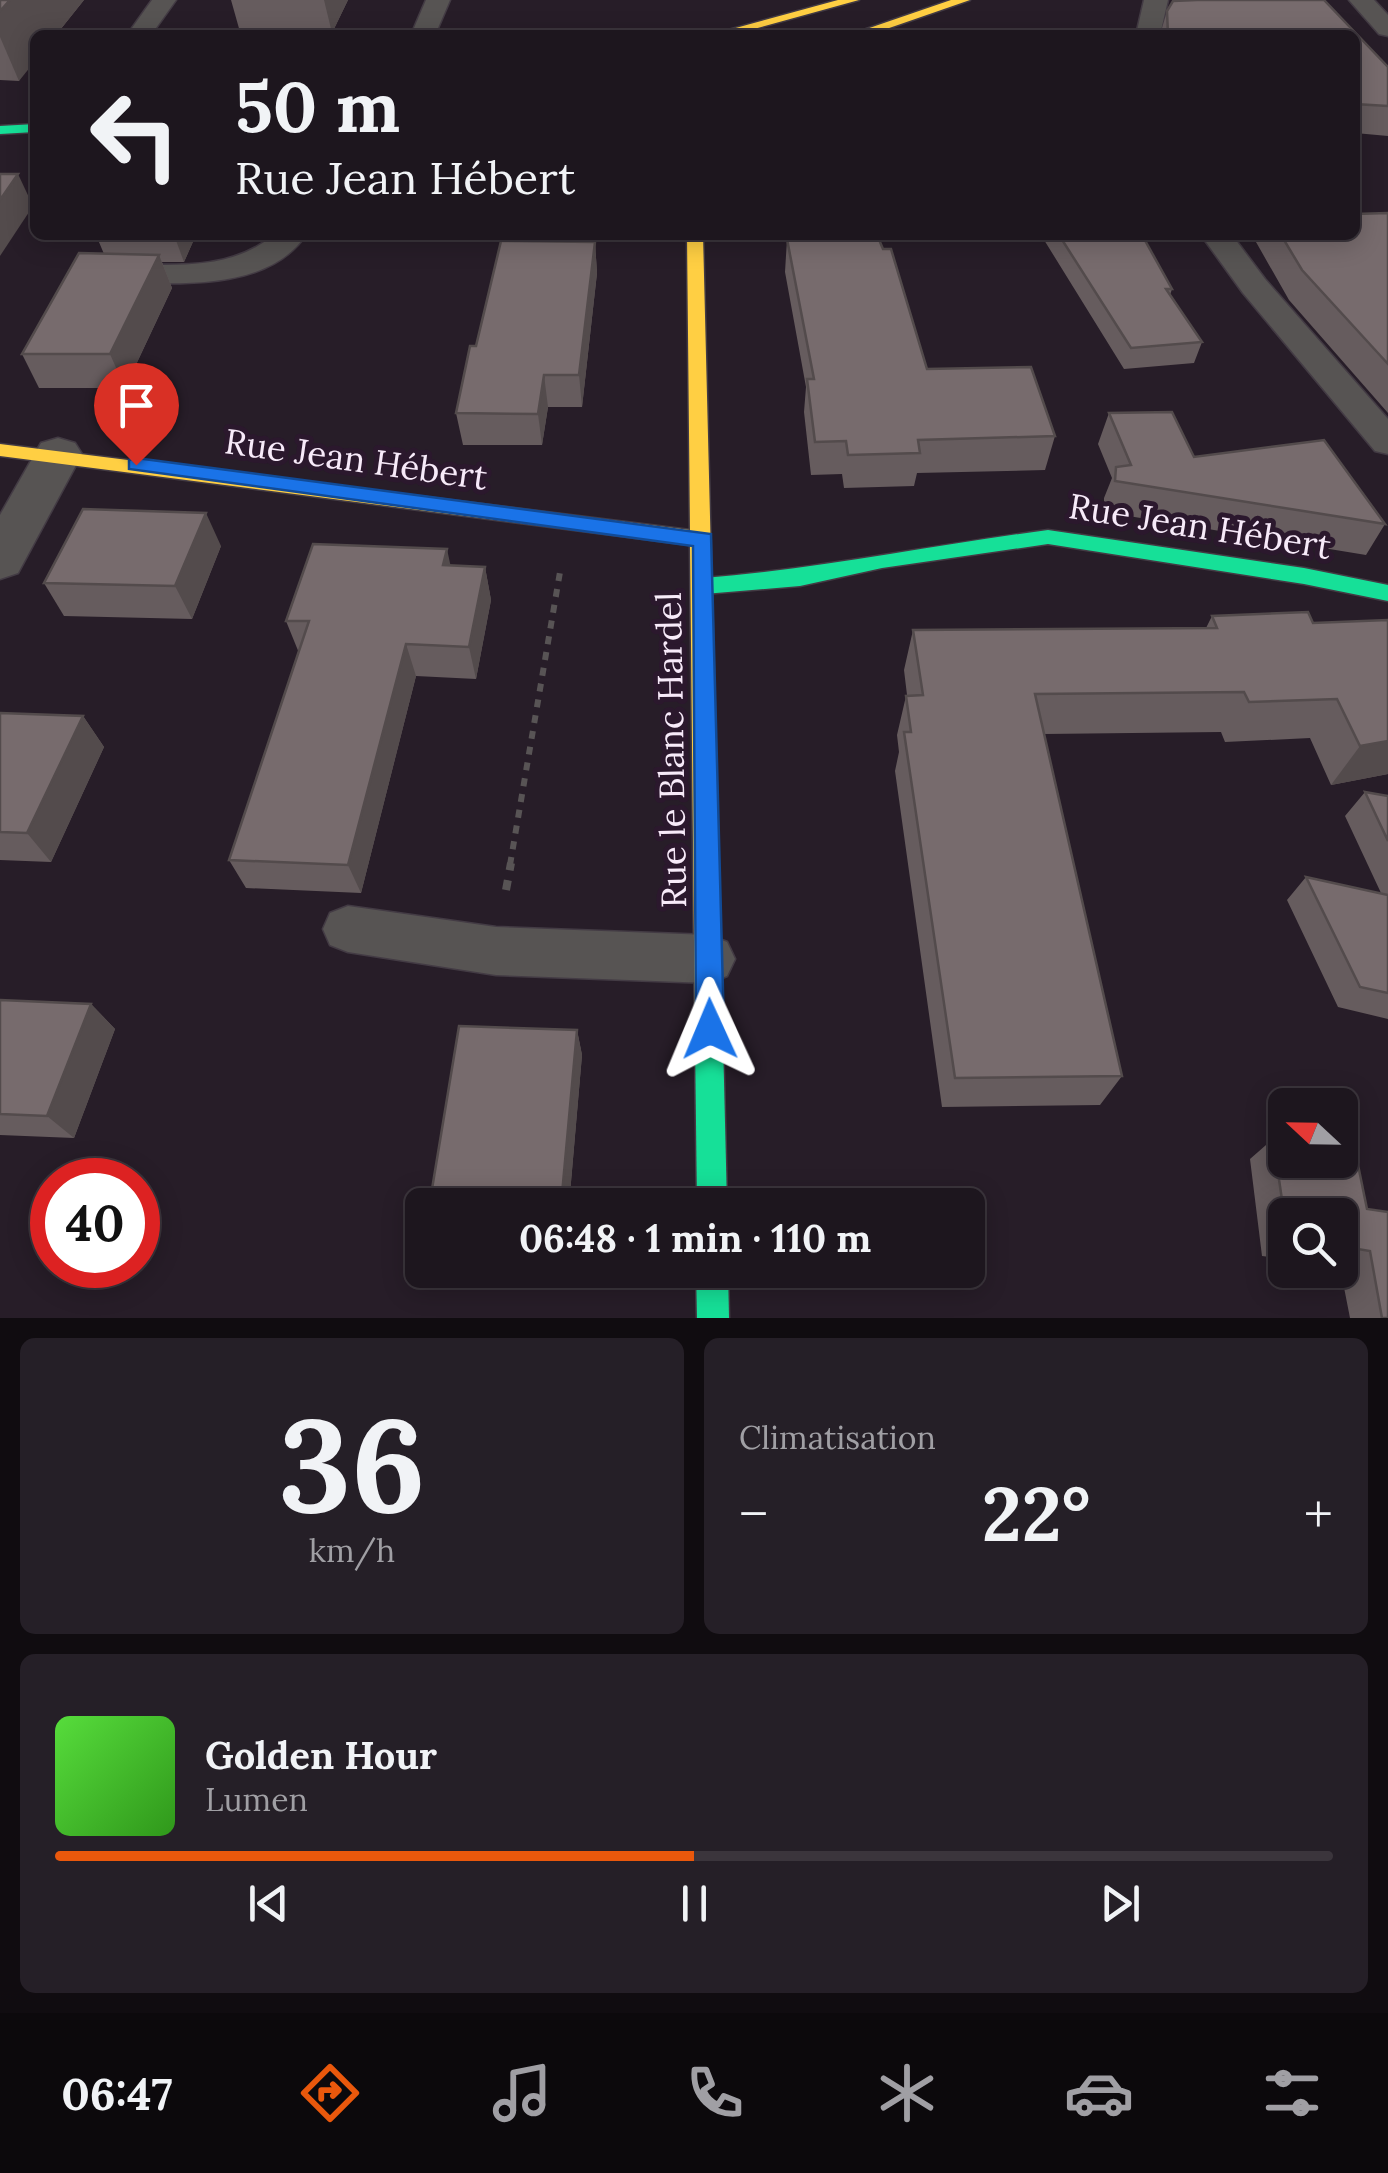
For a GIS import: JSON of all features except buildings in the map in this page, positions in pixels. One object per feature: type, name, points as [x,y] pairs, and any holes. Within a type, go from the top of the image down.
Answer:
[{"type":"street","points":[[737,30],[853,0]]},
{"type":"street","points":[[871,30],[964,0]]},
{"type":"street","points":[[0,130],[30,128]]},
{"type":"street","name":"Rue le Blanc Hardel","points":[[695,240],[712,1188]]},
{"type":"street","name":"Rue Jean Hébert","points":[[0,450],[58,454],[703,540]]},
{"type":"street","points":[[0,560],[58,454]]},
{"type":"street","name":"Rue Jean Hébert","points":[[704,586],[800,578],[882,560],[1048,537],[1388,592]]},
{"type":"street","points":[[712,1288],[713,1318]]},
{"type":"lane","points":[[143,30],[164,0]]},
{"type":"lane","points":[[426,30],[438,0]]},
{"type":"lane","points":[[1149,30],[1156,0]]},
{"type":"lane","points":[[1361,0],[1388,29]]},
{"type":"lane","points":[[79,273],[217,271],[252,261],[284,240]]},
{"type":"lane","points":[[1220,240],[1254,286],[1388,442]]},
{"type":"lane","points":[[348,929],[496,951],[709,959]]},
{"type":"path","points":[[496,951],[562,556]]},
{"type":"traffic: fast","points":[[0,130],[30,128]]},
{"type":"traffic: fast","points":[[704,586],[800,578],[882,560],[1048,537],[1304,576],[1388,593]]},
{"type":"traffic: fast","points":[[709,1040],[712,1188]]},
{"type":"traffic: fast","points":[[712,1288],[713,1318]]},
{"type":"traffic: slow","points":[[736,30],[853,0]]},
{"type":"traffic: slow","points":[[871,30],[964,0]]},
{"type":"traffic: slow","points":[[695,240],[709,1040]]},
{"type":"traffic: slow","points":[[0,450],[703,539]]},
{"type":"route","points":[[136,465],[703,540],[710,1029]]}]
